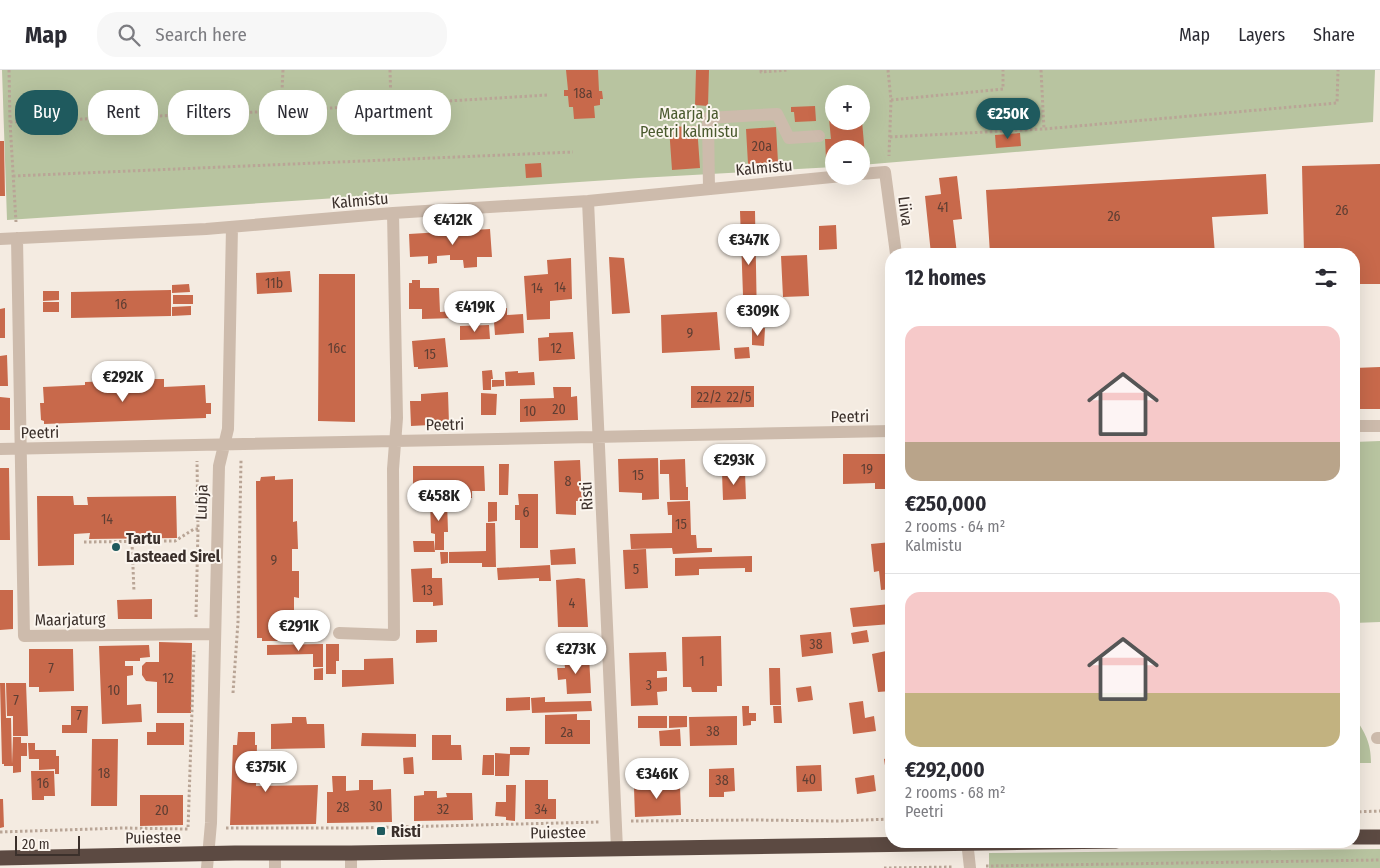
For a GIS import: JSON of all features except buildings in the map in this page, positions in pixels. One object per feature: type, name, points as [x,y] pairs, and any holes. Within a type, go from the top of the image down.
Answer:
[{"type":"highway","points":[[1360,837],[1380,837]]},
{"type":"highway","name":"Puiestee","points":[[0,858],[207,861],[275,852],[351,860],[617,849],[885,844]]},
{"type":"street","points":[[709,189],[708,118],[777,114],[789,138],[819,136]]},
{"type":"street","points":[[870,172],[887,168]]},
{"type":"street","name":"Liiva","points":[[887,168],[895,248]]},
{"type":"street","name":"Kalmistu","points":[[0,239],[232,227],[392,213],[588,201],[825,178]]},
{"type":"street","name":"Risti","points":[[588,201],[617,849]]},
{"type":"street","points":[[339,633],[394,634],[393,469],[397,418],[392,213]]},
{"type":"street","name":"Lubja","points":[[207,861],[211,823],[219,466],[228,429],[232,227]]},
{"type":"street","name":"Maarjaturg","points":[[17,238],[24,636],[214,634]]},
{"type":"street","points":[[1360,426],[1380,426]]},
{"type":"street","name":"Peetri","points":[[0,449],[885,431]]},
{"type":"street","points":[[968,848],[970,867]]},
{"type":"street","points":[[275,852],[275,868]]},
{"type":"path","points":[[9,70],[17,238]]},
{"type":"path","points":[[282,90],[283,70]]},
{"type":"path","points":[[390,70],[391,90]]},
{"type":"path","points":[[761,70],[761,72],[789,70]]},
{"type":"path","points":[[887,168],[891,100],[888,70]]},
{"type":"path","points":[[891,100],[1003,89],[1003,70]]},
{"type":"path","points":[[1041,70],[1044,129]]},
{"type":"path","points":[[890,137],[1044,129],[1337,103],[1338,70]]},
{"type":"path","points":[[451,101],[548,95]]},
{"type":"path","points":[[10,122],[259,112]]},
{"type":"path","points":[[13,176],[573,152]]},
{"type":"path","points":[[233,699],[238,622],[241,444]]},
{"type":"path","points":[[84,542],[175,541],[194,529],[198,529]]},
{"type":"path","points":[[132,542],[134,592]]},
{"type":"path","points":[[1360,812],[1380,812]]},
{"type":"path","points":[[226,819],[225,828],[755,820],[838,821],[885,818]]},
{"type":"path","points":[[0,832],[123,828],[188,829]]},
{"type":"path","points":[[884,868],[1380,860]]},
{"type":"green space","name":"Maarja ja Peetri kalmistu","points":[[2,70],[1375,70],[1373,122],[870,164],[870,140],[825,140],[825,168],[7,220]]},
{"type":"green space","points":[[1380,441],[1380,622],[1360,623],[1360,442]]},
{"type":"green space","points":[[1360,726],[1367,738],[1371,763],[1360,763]]},
{"type":"green space","points":[[1380,849],[1380,868],[989,868],[989,853]]},
{"type":"place","name":"Tartu Lasteaed Sirel","points":[[116,547]]},
{"type":"place","name":"Risti","points":[[381,831]]}]
